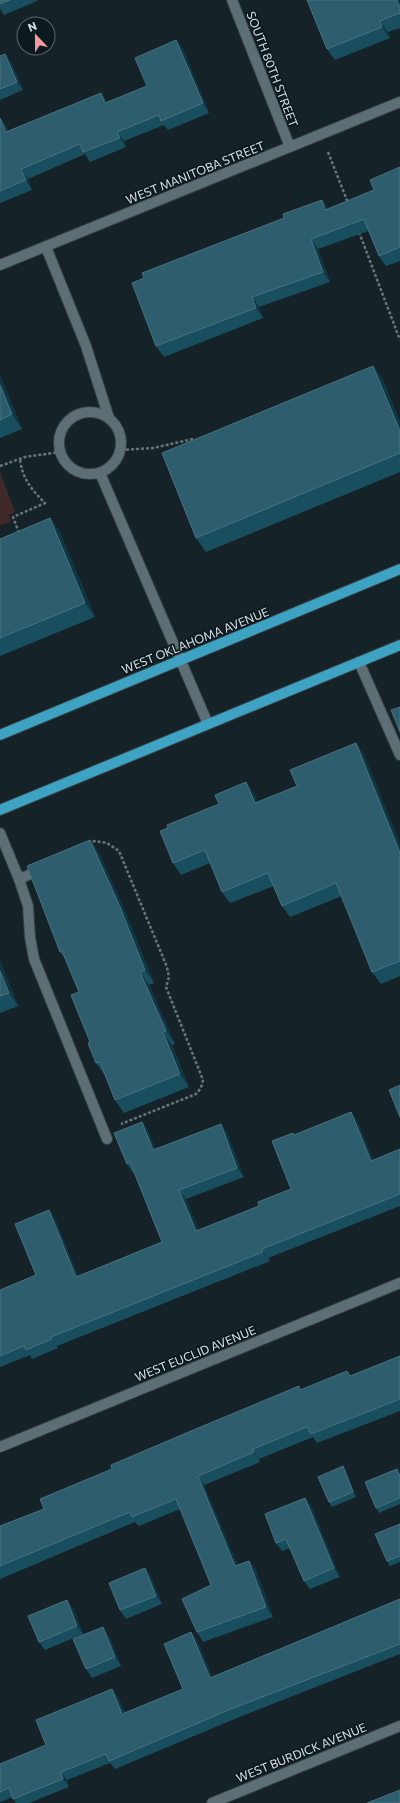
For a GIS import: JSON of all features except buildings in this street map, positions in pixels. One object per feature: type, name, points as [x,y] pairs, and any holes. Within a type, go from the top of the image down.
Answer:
[{"type":"main road","name":"WEST OKLAHOMA AVENUE","points":[[0,735],[400,569]]},
{"type":"main road","points":[[0,810],[400,645]]},
{"type":"street","name":"SOUTH 80TH STREET","points":[[232,0],[290,148]]},
{"type":"street","name":"WEST MANITOBA STREET","points":[[0,265],[400,102]]},
{"type":"street","points":[[46,247],[86,346],[109,418],[120,432],[122,441],[121,450],[117,460],[110,468],[100,473],[90,474],[80,473],[71,468],[64,461],[60,452],[59,442],[65,424],[72,417],[91,412],[109,418]]},
{"type":"street","points":[[100,473],[208,724]]},
{"type":"street","points":[[359,662],[400,755]]},
{"type":"street","points":[[0,832],[28,906],[30,937],[34,959],[105,1135]]},
{"type":"street","points":[[19,879],[53,864]]},
{"type":"street","name":"WEST EUCLID AVENUE","points":[[0,1447],[400,1283]]},
{"type":"street","name":"WEST BURDICK AVENUE","points":[[212,1803],[400,1726]]},
{"type":"path","points":[[322,134],[350,210]]},
{"type":"path","points":[[356,224],[400,340]]},
{"type":"path","points":[[121,450],[153,448],[193,439],[201,442]]},
{"type":"path","points":[[0,466],[20,459],[60,452]]},
{"type":"path","points":[[20,459],[22,472],[26,482],[45,503],[12,517],[20,535]]},
{"type":"path","points":[[88,850],[94,841],[107,843],[119,851],[167,968],[169,977],[166,987],[203,1080],[201,1088],[196,1094],[105,1135]]},
{"type":"shaded area","points":[[0,472],[15,512],[9,515],[11,521],[0,526]]}]
